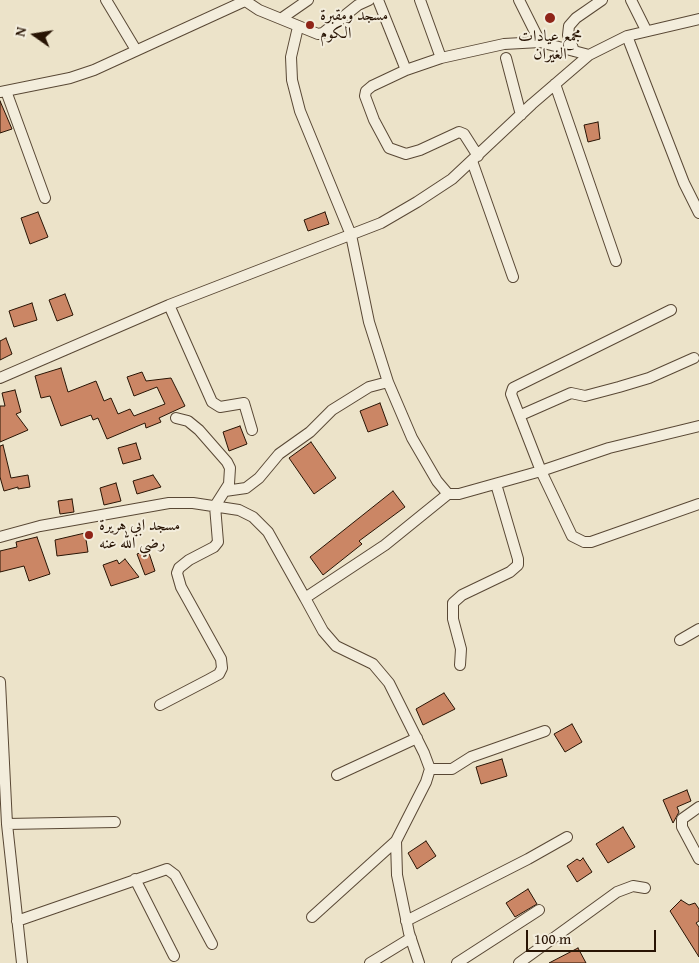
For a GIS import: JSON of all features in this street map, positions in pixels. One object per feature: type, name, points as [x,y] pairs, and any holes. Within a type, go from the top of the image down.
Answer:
[{"type":"street","points":[[106,0],[136,50]]},
{"type":"street","points":[[45,198],[3,91],[70,78],[94,70],[245,0],[260,10],[282,18],[313,34],[324,33],[357,3],[369,0]]},
{"type":"street","points":[[378,0],[406,70]]},
{"type":"street","points":[[420,0],[441,58]]},
{"type":"street","points":[[519,0],[540,42]]},
{"type":"street","points":[[574,51],[568,35],[569,26],[576,18],[602,0]]},
{"type":"street","points":[[631,0],[646,30]]},
{"type":"street","points":[[282,18],[306,1]]},
{"type":"street","points":[[0,378],[169,305],[381,222],[417,202],[452,179],[589,55],[627,36],[646,30],[698,22]]},
{"type":"street","points":[[298,27],[291,57],[292,80],[300,110],[351,235],[369,322],[388,382],[412,438],[442,489],[448,494]]},
{"type":"street","points":[[627,36],[684,183],[699,213]]},
{"type":"street","points":[[513,277],[475,159],[464,134],[459,132],[420,150],[406,154],[389,148],[374,120],[365,96],[366,92],[372,86],[406,70],[441,58],[504,44],[540,42],[589,55]]},
{"type":"street","points":[[506,58],[521,115]]},
{"type":"street","points":[[555,84],[616,261]]},
{"type":"street","points":[[169,305],[212,402],[220,407],[244,403],[252,430]]},
{"type":"street","points":[[671,310],[513,388],[511,394],[521,415],[541,471],[572,536],[584,542],[591,542],[699,504]]},
{"type":"street","points":[[521,415],[570,394],[585,396],[649,378],[694,358]]},
{"type":"street","points":[[225,492],[246,488],[259,478],[279,454],[310,432],[332,410],[368,387],[388,382]]},
{"type":"street","points":[[160,705],[219,674],[222,668],[221,659],[180,586],[176,573],[189,560],[214,547],[218,542],[216,506],[225,492],[230,476],[228,462],[188,421],[176,418]]},
{"type":"street","points":[[305,598],[385,545],[448,494],[459,494],[496,484],[609,448],[699,426]]},
{"type":"street","points":[[460,666],[461,649],[453,619],[453,603],[462,595],[510,572],[518,565],[496,484]]},
{"type":"street","points":[[0,537],[40,526],[169,503],[216,506],[239,510],[253,517],[268,532],[323,631],[336,646],[373,664],[389,684],[417,738],[430,769],[396,841],[312,917]]},
{"type":"street","points":[[680,640],[699,629]]},
{"type":"street","points":[[0,682],[7,824],[22,963]]},
{"type":"street","points":[[430,769],[452,769],[471,757],[545,731]]},
{"type":"street","points":[[337,775],[417,738]]},
{"type":"street","points":[[699,807],[682,819],[682,827],[699,859]]},
{"type":"street","points":[[7,824],[115,822]]},
{"type":"street","points":[[406,921],[528,860],[567,837]]},
{"type":"street","points":[[396,841],[397,875],[406,921],[419,963]]},
{"type":"street","points":[[17,921],[161,869],[172,870],[212,944]]},
{"type":"street","points":[[135,878],[174,956]]},
{"type":"street","points":[[519,963],[617,892],[633,886],[644,888]]},
{"type":"street","points":[[457,963],[539,910]]},
{"type":"street","points":[[370,963],[411,938]]},
{"type":"building","points":[[0,101],[12,129],[0,133]]},
{"type":"building","points":[[598,122],[600,139],[588,142],[584,125]]},
{"type":"building","points":[[38,212],[48,237],[30,244],[21,218]]},
{"type":"building","points":[[325,212],[329,224],[308,231],[304,220]]},
{"type":"building","points":[[65,294],[73,315],[57,321],[49,300]]},
{"type":"building","points":[[32,303],[37,320],[14,327],[9,311]]},
{"type":"building","points":[[6,338],[12,354],[0,360],[0,341]]},
{"type":"building","points":[[61,368],[68,392],[96,381],[104,401],[111,398],[118,414],[130,409],[134,416],[165,404],[157,387],[134,396],[127,377],[142,372],[146,381],[171,378],[185,406],[159,418],[161,422],[146,428],[145,423],[107,439],[98,418],[93,420],[91,415],[61,426],[50,396],[41,398],[35,376]]},
{"type":"building","points":[[15,390],[21,412],[16,414],[28,430],[0,442],[0,406],[5,406],[2,393]]},
{"type":"building","points":[[380,403],[388,425],[368,432],[360,411]]},
{"type":"building","points":[[240,426],[247,444],[229,451],[223,432]]},
{"type":"building","points":[[311,442],[336,478],[314,494],[289,458]]},
{"type":"building","points":[[136,443],[141,459],[123,464],[118,448]]},
{"type":"building","points":[[3,445],[11,478],[28,475],[30,487],[18,489],[18,487],[4,491],[0,477],[0,446]]},
{"type":"building","points":[[153,475],[161,487],[137,494],[133,481]]},
{"type":"building","points":[[116,483],[121,501],[104,505],[100,488]]},
{"type":"building","points":[[393,491],[405,507],[359,541],[362,544],[323,575],[310,557]]},
{"type":"building","points":[[72,499],[74,512],[60,514],[58,501]]},
{"type":"building","points":[[85,533],[88,552],[57,556],[55,540]]},
{"type":"building","points":[[37,537],[50,574],[29,581],[24,566],[0,572],[0,551],[17,547],[16,542]]},
{"type":"building","points":[[148,550],[155,571],[145,575],[137,554]]},
{"type":"building","points":[[125,559],[139,577],[111,586],[103,565],[117,560],[119,564]]},
{"type":"building","points":[[444,693],[455,709],[423,725],[416,709]]},
{"type":"building","points":[[572,724],[582,742],[565,752],[554,734]]},
{"type":"building","points":[[502,759],[507,776],[481,784],[476,767]]},
{"type":"building","points":[[687,790],[691,801],[677,807],[679,812],[673,823],[663,800]]},
{"type":"building","points":[[623,827],[635,847],[608,863],[596,844]]},
{"type":"building","points":[[426,841],[436,856],[417,869],[408,853]]},
{"type":"building","points":[[583,858],[592,872],[577,882],[567,866],[577,859],[580,861]]},
{"type":"building","points":[[528,889],[537,904],[515,917],[506,903]]},
{"type":"building","points":[[681,900],[689,905],[695,903],[699,909],[699,921],[696,923],[699,927],[699,957],[670,911]]},
{"type":"building","points":[[578,948],[586,963],[549,963]]},
{"type":"place","name":"مجمع عيادات الغيران","points":[[550,18]]},
{"type":"place","name":"مسجد ومقبرة الكوم","points":[[310,25]]},
{"type":"place","name":"مسجد ابي هريرة رضي الله عنه","points":[[89,535]]}]
